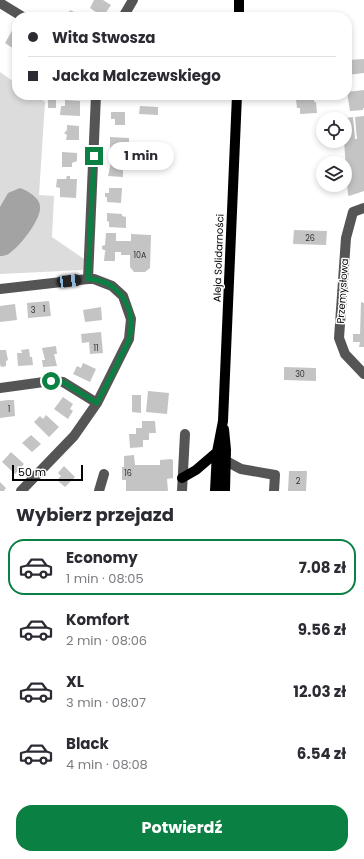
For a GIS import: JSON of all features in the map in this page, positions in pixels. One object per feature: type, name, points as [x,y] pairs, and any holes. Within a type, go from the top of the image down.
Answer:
[{"type":"main road","points":[[239,0],[239,12]]},
{"type":"main road","name":"Aleja Solidarności","points":[[224,491],[226,450],[223,422],[237,100]]},
{"type":"main road","name":"Aleja Solidarności","points":[[215,491],[216,452],[223,422]]},
{"type":"main road","points":[[182,478],[196,470],[216,452]]},
{"type":"street","points":[[126,12],[133,0]]},
{"type":"street","points":[[0,2],[15,12]]},
{"type":"street","points":[[88,279],[96,100]]},
{"type":"street","name":"Przemysłowa","points":[[364,208],[354,212],[346,238],[339,338],[345,354],[364,374]]},
{"type":"street","points":[[0,289],[88,279],[102,282],[112,286],[118,291],[126,302],[131,319],[129,339],[97,403],[74,436],[21,491]]},
{"type":"street","points":[[0,388],[51,381],[63,382],[97,403]]},
{"type":"street","points":[[182,491],[185,434]]},
{"type":"street","points":[[226,461],[241,469],[274,475],[274,491]]},
{"type":"street","points":[[99,491],[104,474]]},
{"type":"shaded area","points":[[0,72],[12,80],[12,100],[42,100],[45,102],[39,195],[54,196],[52,237],[84,259],[83,270],[0,274]]},
{"type":"shaded area","points":[[20,188],[30,193],[38,200],[40,211],[30,231],[20,244],[9,254],[0,256],[0,207],[8,193]]},
{"type":"building","points":[[94,0],[103,0],[111,5],[106,12],[96,12],[90,8]]},
{"type":"building","points":[[12,31],[12,48],[5,43]]},
{"type":"building","points":[[364,59],[364,73],[352,74],[352,60]]},
{"type":"building","points":[[364,90],[363,110],[350,111],[348,100],[352,100],[352,91]]},
{"type":"building","points":[[48,100],[56,100],[56,108],[48,108]]},
{"type":"building","points":[[65,100],[80,101],[80,116],[60,115],[61,106],[65,106]]},
{"type":"building","points":[[296,100],[314,100],[314,102],[316,102],[317,112],[300,114],[300,108],[297,108]]},
{"type":"building","points":[[140,106],[158,107],[158,115],[139,114]]},
{"type":"building","points":[[111,112],[125,112],[125,125],[115,125],[115,119],[111,119]]},
{"type":"building","points":[[364,116],[364,191],[349,196],[348,192],[352,192],[352,156],[345,156],[345,148],[352,148],[352,117],[355,139],[357,139],[355,117]]},
{"type":"building","points":[[67,125],[79,126],[79,140],[66,140],[67,135],[64,133],[67,130]]},
{"type":"building","points":[[110,137],[129,138],[129,150],[110,150]]},
{"type":"building","points":[[62,152],[77,153],[77,161],[72,163],[72,167],[62,167]]},
{"type":"building","points":[[111,162],[128,163],[128,170],[123,169],[123,177],[108,176]]},
{"type":"building","points":[[67,176],[70,176],[70,179],[77,179],[76,198],[60,197],[60,188],[56,187],[57,179],[66,179]]},
{"type":"building","points":[[109,188],[122,188],[121,203],[107,202],[105,193],[109,193]]},
{"type":"building","points":[[107,213],[122,214],[122,216],[126,217],[126,228],[109,227]]},
{"type":"building","points":[[294,230],[327,231],[326,245],[293,244]]},
{"type":"building","points":[[106,233],[116,233],[116,241],[131,241],[131,234],[151,235],[150,268],[145,272],[134,272],[130,267],[130,255],[121,255],[121,252],[115,252],[115,261],[104,261],[106,251],[102,249],[102,246],[105,245]]},
{"type":"building","points":[[49,301],[51,316],[28,318],[27,303]]},
{"type":"building","points":[[361,302],[364,303],[364,347],[359,347],[360,342],[353,342],[353,334],[360,334]]},
{"type":"building","points":[[15,304],[17,320],[0,322],[0,306]]},
{"type":"building","points":[[101,307],[102,320],[85,322],[83,310]]},
{"type":"building","points":[[101,332],[103,353],[90,354],[89,342],[82,343],[81,334]]},
{"type":"building","points":[[56,346],[57,354],[54,354],[57,366],[43,367],[42,360],[45,360],[42,348]]},
{"type":"building","points":[[29,349],[33,365],[18,366],[17,353],[22,353],[21,350]]},
{"type":"building","points":[[0,350],[6,350],[8,360],[6,361],[6,366],[1,367]]},
{"type":"building","points":[[83,363],[96,369],[90,382],[73,374],[77,366],[81,368]]},
{"type":"building","points":[[284,367],[316,368],[316,381],[284,380]]},
{"type":"building","points":[[148,391],[169,393],[167,414],[146,412]]},
{"type":"building","points":[[132,395],[141,395],[141,413],[132,412]]},
{"type":"building","points":[[63,397],[73,404],[70,409],[73,411],[68,419],[54,409]]},
{"type":"building","points":[[14,400],[15,416],[0,418],[0,401]]},
{"type":"building","points":[[46,415],[59,427],[49,437],[34,422],[40,416],[43,419]]},
{"type":"building","points":[[142,421],[155,421],[156,433],[149,433],[149,440],[143,440],[143,447],[130,448],[129,434],[136,434],[136,428],[142,428]]},
{"type":"building","points":[[31,435],[41,444],[32,452],[22,443]]},
{"type":"building","points":[[11,452],[24,464],[15,474],[2,462]]},
{"type":"building","points":[[134,455],[135,465],[160,465],[160,460],[173,460],[173,478],[167,479],[168,491],[126,491],[126,480],[122,480],[124,456]]},
{"type":"building","points":[[64,466],[75,477],[65,487],[57,480],[61,476],[58,473]]},
{"type":"building","points":[[289,471],[307,471],[306,491],[288,491]]},
{"type":"building","points":[[0,482],[6,488],[4,491],[0,491]]},
{"type":"route","points":[[51,381],[63,382],[97,403],[129,339],[131,319],[123,296],[112,286],[94,279],[88,279],[94,156]]}]
